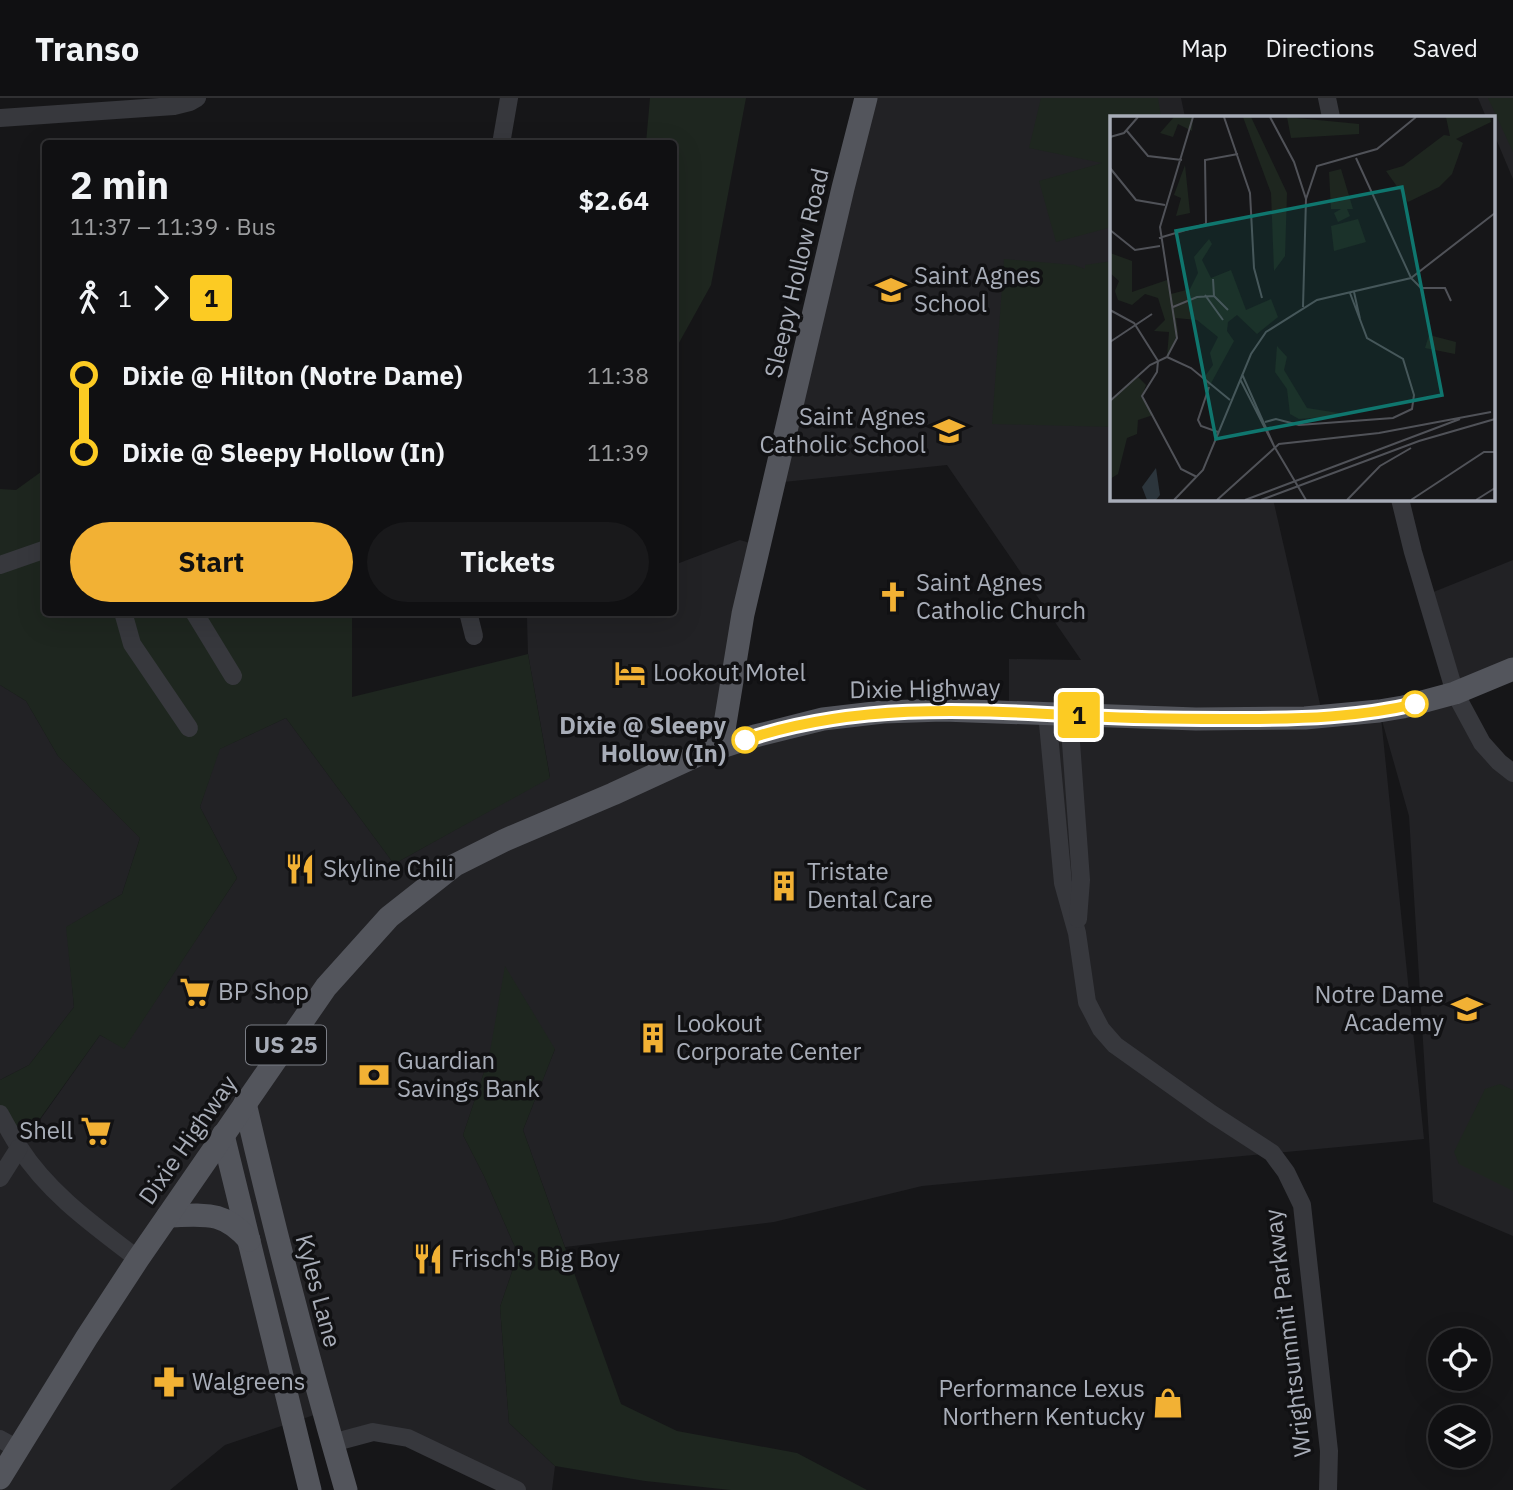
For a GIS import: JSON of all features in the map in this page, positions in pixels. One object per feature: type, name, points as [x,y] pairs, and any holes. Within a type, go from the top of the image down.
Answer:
[{"type":"main road","name":"Sleepy Hollow Road","points":[[721,748],[743,614],[866,98]]},
{"type":"main road","name":"Dixie Highway","points":[[0,1478],[9,1444],[87,1337],[326,987],[389,917],[455,865],[505,840],[700,754],[755,736],[849,715],[943,710],[1196,719],[1305,718],[1379,711],[1455,692],[1513,669]]},
{"type":"main road","name":"Kyles Lane","points":[[245,1103],[274,1229],[345,1490]]},
{"type":"main road","points":[[223,1135],[310,1490]]},
{"type":"main road","points":[[168,1216],[200,1215],[222,1218],[238,1228],[249,1240]]},
{"type":"street","points":[[0,118],[174,106],[197,98]]},
{"type":"street","points":[[502,140],[509,98]]},
{"type":"street","points":[[1327,98],[1331,116]]},
{"type":"street","points":[[1400,500],[1455,692],[1482,743],[1513,773]]},
{"type":"street","points":[[0,565],[42,550]]},
{"type":"street","points":[[123,616],[132,643],[189,728]]},
{"type":"street","points":[[196,616],[233,676]]},
{"type":"street","points":[[469,616],[474,636]]},
{"type":"street","name":"Wrightsummit Parkway","points":[[1058,714],[1081,880],[1077,933],[1087,1002],[1101,1029],[1115,1045],[1272,1153],[1286,1172],[1303,1206],[1329,1451],[1328,1490]]},
{"type":"street","points":[[0,1114],[19,1148],[42,1177],[82,1217],[138,1259]]},
{"type":"street","points":[[0,1178],[19,1148]]},
{"type":"street","points":[[332,1443],[373,1432],[408,1438],[517,1490]]},
{"type":"shaded area","points":[[650,98],[746,98],[711,285],[677,346],[677,140],[646,140]]},
{"type":"shaded area","points":[[866,98],[1181,98],[1185,116],[1110,116],[1110,500],[1273,500],[1323,717],[1455,693],[1513,773],[1513,1236],[1433,1202],[1409,816],[1381,717],[1424,1139],[922,1186],[774,1222],[565,1247],[523,1130],[555,1049],[489,1057],[463,1135],[518,1254],[500,1307],[509,1423],[555,1466],[552,1490],[517,1490],[408,1438],[332,1443],[323,1412],[225,1445],[170,1490],[0,1490],[0,1114],[20,1148],[100,1035],[124,1048],[237,878],[200,807],[219,749],[286,718],[394,864],[550,777],[528,654],[527,618],[677,616],[677,564],[740,540],[760,546],[721,747],[816,721],[1009,712],[1009,659],[1081,660],[947,465],[774,483]]},
{"type":"shaded area","points":[[1041,98],[1158,98],[1161,116],[1110,116],[1110,228],[1056,242],[1039,181],[1102,163],[1029,148]]},
{"type":"shaded area","points":[[1478,98],[1513,98],[1513,179],[1496,139],[1496,116],[1486,116]]},
{"type":"shaded area","points":[[1488,98],[1513,98],[1513,152]]},
{"type":"shaded area","points":[[1004,259],[1074,265],[1085,269],[1085,265],[1110,261],[1110,427],[992,424]]},
{"type":"shaded area","points":[[42,471],[42,616],[352,616],[352,697],[528,654],[550,778],[394,864],[286,718],[220,749],[200,807],[237,878],[124,1049],[100,1035],[19,1148],[0,1114],[0,1080],[29,1065],[74,1007],[66,927],[122,894],[140,838],[58,756],[26,701],[0,685],[0,489],[16,490]]},
{"type":"shaded area","points":[[1513,560],[1513,669],[1455,693],[1426,595]]},
{"type":"shaded area","points":[[0,685],[26,701],[58,756],[140,838],[122,894],[67,927],[74,1007],[29,1065],[0,1080]]},
{"type":"shaded area","points":[[505,966],[555,1049],[523,1130],[621,1404],[677,1431],[797,1453],[867,1490],[731,1490],[645,1481],[555,1466],[509,1423],[500,1307],[518,1254],[463,1135],[489,1057]]},
{"type":"shaded area","points":[[1500,1084],[1513,1090],[1513,1191],[1459,1164],[1454,1152],[1485,1089]]},
{"type":"bus line","name":"1","points":[[745,740],[817,721],[883,712],[943,710],[1284,719],[1379,711],[1415,704]]},
{"type":"place","name":"Saint Agnes School","points":[[891,290]]},
{"type":"place","name":"Saint Agnes Catholic School","points":[[949,431]]},
{"type":"place","name":"Saint Agnes Catholic Church","points":[[893,597]]},
{"type":"place","name":"Lookout Motel","points":[[630,673]]},
{"type":"place","name":"Dixie @ Sleepy Hollow (In)","points":[[745,740]]},
{"type":"place","name":"Skyline Chili","points":[[300,869]]},
{"type":"place","name":"Tristate Dental Care","points":[[784,886]]},
{"type":"place","name":"BP Shop","points":[[195,992]]},
{"type":"place","name":"Notre Dame Academy","points":[[1467,1009]]},
{"type":"place","name":"Lookout Corporate Center","points":[[653,1038]]},
{"type":"place","name":"Guardian Savings Bank","points":[[374,1075]]},
{"type":"place","name":"Shell","points":[[96,1131]]},
{"type":"place","name":"Frisch's Big Boy","points":[[428,1259]]},
{"type":"place","name":"Walgreens","points":[[169,1382]]},
{"type":"place","name":"Performance Lexus Northern Kentucky","points":[[1168,1403]]}]
